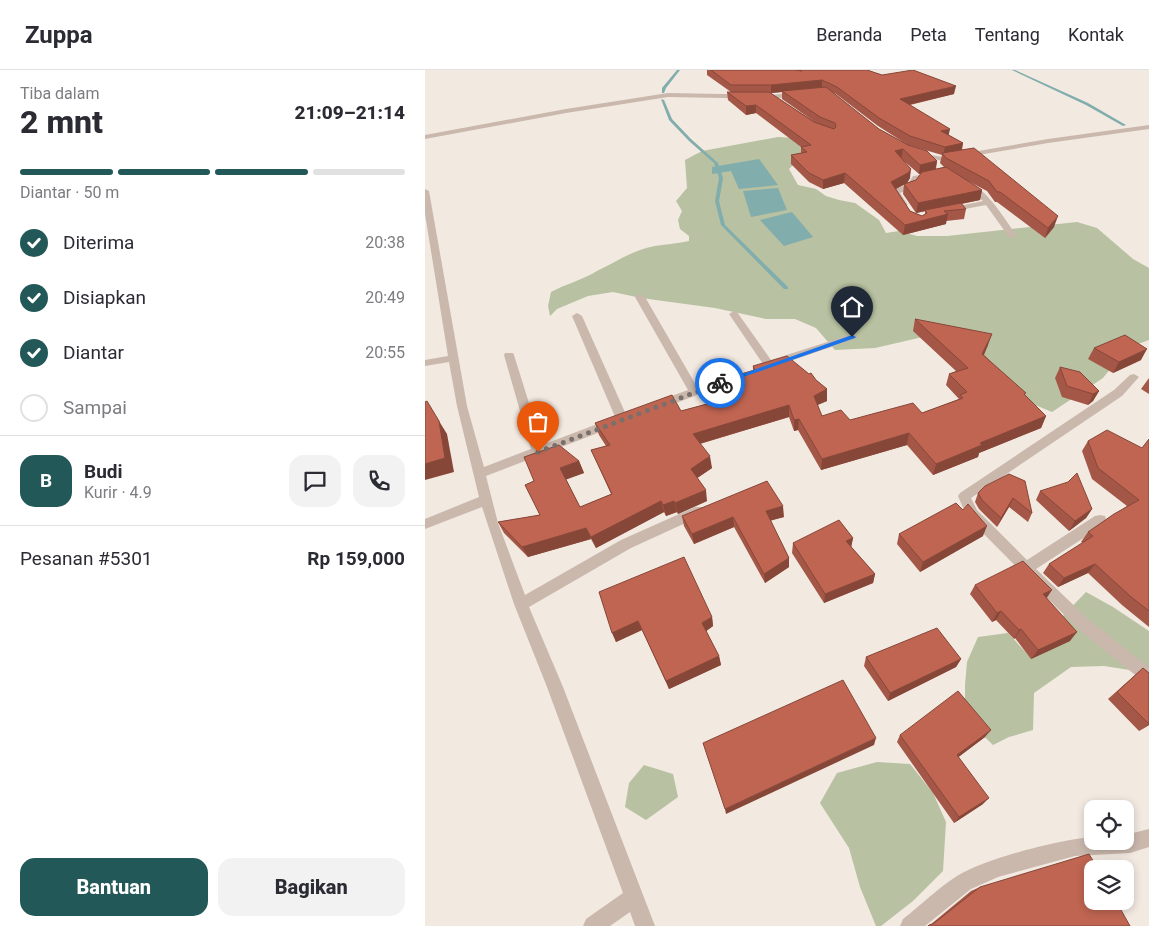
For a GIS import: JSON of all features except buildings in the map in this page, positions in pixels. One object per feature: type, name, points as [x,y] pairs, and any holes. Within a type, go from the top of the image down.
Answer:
[{"type":"street","points":[[425,136],[566,110],[668,95],[771,96],[810,92]]},
{"type":"street","points":[[771,96],[778,103]]},
{"type":"street","points":[[912,153],[933,161],[1048,141],[1149,127]]},
{"type":"street","points":[[909,211],[896,192],[911,186],[913,175],[947,172]]},
{"type":"street","points":[[958,179],[978,191],[989,202],[1012,235]]},
{"type":"street","points":[[425,192],[462,406],[492,523],[521,604],[555,687],[645,926]]},
{"type":"street","points":[[939,212],[989,202]]},
{"type":"street","points":[[640,297],[695,392]]},
{"type":"street","points":[[734,314],[764,367],[852,337]]},
{"type":"street","points":[[479,474],[627,418],[577,316]]},
{"type":"street","points":[[509,355],[538,452]]},
{"type":"street","points":[[425,363],[454,358]]},
{"type":"street","points":[[649,409],[741,375]]},
{"type":"street","points":[[1134,377],[1118,393],[964,496],[972,513],[1084,625],[1149,677]]},
{"type":"street","points":[[425,524],[486,500]]},
{"type":"street","points":[[521,604],[626,544],[708,507]]},
{"type":"street","points":[[1026,568],[1100,520]]},
{"type":"street","points":[[910,926],[963,882],[998,868],[1075,847],[1130,844],[1149,838]]},
{"type":"street","points":[[593,926],[633,897]]},
{"type":"green space","points":[[778,137],[794,138],[810,148],[789,169],[798,185],[816,189],[826,196],[855,203],[879,220],[886,233],[899,231],[917,236],[947,236],[1077,222],[1097,228],[1133,259],[1149,268],[1149,340],[1127,348],[1103,378],[1052,412],[1028,402],[940,333],[875,348],[835,350],[816,328],[795,319],[766,319],[715,308],[641,298],[613,292],[588,296],[557,309],[550,316],[548,306],[551,292],[642,249],[689,241],[689,236],[680,229],[678,220],[682,211],[676,201],[687,188],[685,160],[702,151]]},
{"type":"green space","points":[[1086,592],[1149,631],[1149,673],[1104,666],[1071,667],[1034,693],[1033,730],[1009,737],[993,745],[965,718],[967,662],[978,637],[1008,633],[1031,658],[1062,617]]},
{"type":"green space","points":[[877,762],[910,764],[933,793],[946,822],[943,871],[913,901],[881,926],[876,926],[860,887],[849,848],[820,803],[837,773]]},
{"type":"green space","points":[[644,765],[673,774],[678,797],[646,820],[625,807],[629,783]]},
{"type":"water","points":[[759,159],[778,185],[739,189],[731,171],[712,174],[712,167]]},
{"type":"water","points":[[778,188],[787,210],[751,217],[743,191]]},
{"type":"water","points":[[792,212],[813,237],[784,246],[760,220]]},
{"type":"waterway","points":[[663,92],[664,88],[679,70]]},
{"type":"waterway","points":[[1013,70],[1087,104],[1124,125]]},
{"type":"waterway","points":[[662,100],[670,119],[716,163],[721,178],[717,201],[723,225],[786,288]]},
{"type":"way so far","points":[[538,452],[720,383]]},
{"type":"route","points":[[720,383],[852,337]]}]
